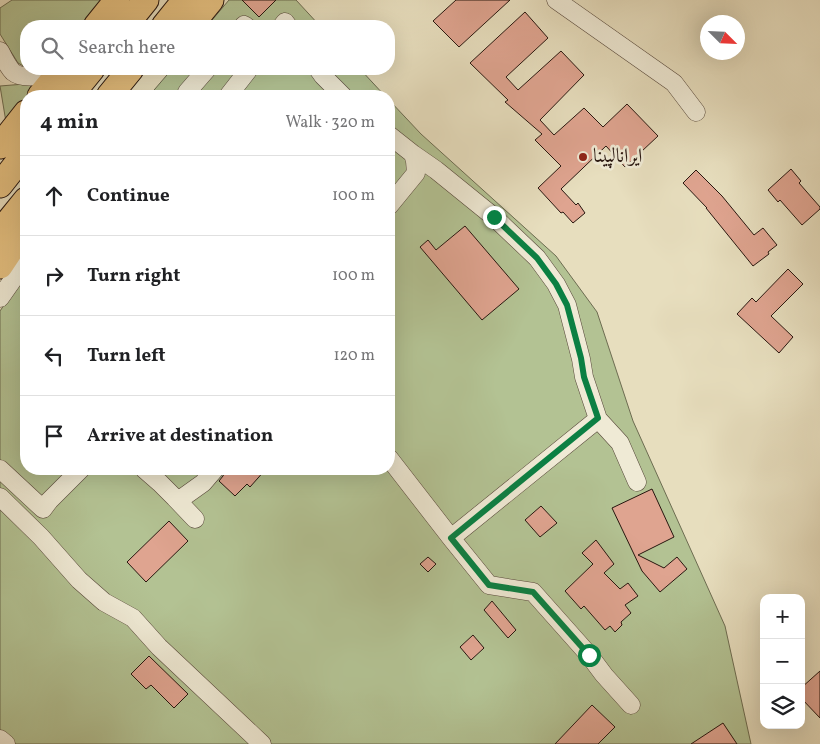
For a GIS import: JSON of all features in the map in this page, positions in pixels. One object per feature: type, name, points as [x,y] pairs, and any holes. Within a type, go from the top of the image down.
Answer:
[{"type":"highway","points":[[101,20],[117,0]]},
{"type":"highway","points":[[130,20],[146,0]]},
{"type":"highway","points":[[169,20],[185,0]]},
{"type":"highway","points":[[193,20],[211,0]]},
{"type":"highway","points":[[45,90],[57,75]]},
{"type":"highway","points":[[75,90],[87,75]]},
{"type":"highway","points":[[114,90],[127,75]]},
{"type":"highway","points":[[0,146],[20,121]]},
{"type":"highway","points":[[0,185],[20,160]]},
{"type":"highway","points":[[0,232],[20,207]]},
{"type":"highway","points":[[0,266],[20,237]]},
{"type":"street","points":[[556,0],[674,82],[696,112]]},
{"type":"street","points":[[0,51],[13,72],[20,75]]},
{"type":"street","points":[[21,75],[37,77],[44,75]]},
{"type":"street","points":[[189,90],[202,75]]},
{"type":"street","points":[[233,90],[244,75]]},
{"type":"street","points":[[322,75],[337,90]]},
{"type":"street","points":[[395,140],[494,217],[537,258],[556,284],[567,305],[584,377],[598,418],[620,443],[637,482]]},
{"type":"street","points":[[395,199],[416,173],[412,154]]},
{"type":"street","points":[[0,298],[20,270]]},
{"type":"street","points":[[451,538],[598,418]]},
{"type":"street","points":[[395,466],[489,585],[533,592],[630,705]]},
{"type":"street","points":[[0,469],[43,509],[75,475]]},
{"type":"street","points":[[151,475],[195,519]]},
{"type":"street","points":[[176,498],[182,498],[203,483],[210,475]]},
{"type":"street","points":[[0,497],[41,537],[79,580],[104,602],[132,618],[159,647],[262,744]]},
{"type":"street","points":[[0,739],[6,744]]},
{"type":"green space","points":[[12,0],[103,0],[87,20],[20,20],[20,64],[0,34],[0,8]]},
{"type":"green space","points":[[229,0],[296,0],[314,20],[212,20]]},
{"type":"green space","points":[[167,75],[366,75],[379,90],[154,90]]},
{"type":"green space","points":[[37,83],[31,90],[20,90],[20,104],[6,122],[0,86]]},
{"type":"green space","points":[[395,106],[421,134],[556,256],[597,312],[633,421],[725,626],[751,744],[0,744],[0,311],[20,282],[20,475],[395,475]]},
{"type":"building","points":[[242,0],[276,0],[259,17]]},
{"type":"building","points":[[456,0],[510,0],[459,47],[433,21]]},
{"type":"building","points":[[525,12],[548,38],[506,77],[518,90],[561,51],[584,75],[540,120],[554,135],[584,108],[603,127],[627,104],[658,136],[625,167],[606,146],[561,189],[576,205],[578,203],[585,213],[573,223],[538,188],[561,166],[535,140],[542,134],[505,102],[508,100],[470,63]]},
{"type":"building","points":[[791,169],[801,181],[799,183],[820,207],[802,225],[780,200],[778,202],[768,190]]},
{"type":"building","points":[[696,170],[722,196],[754,235],[763,228],[777,245],[768,252],[769,254],[753,266],[707,208],[683,183]]},
{"type":"building","points":[[465,226],[519,289],[482,320],[420,247],[428,240],[436,250]]},
{"type":"building","points":[[788,269],[803,284],[771,316],[793,337],[779,353],[737,314],[752,298],[756,302]]},
{"type":"building","points":[[261,475],[250,487],[247,484],[235,496],[219,481],[223,476]]},
{"type":"building","points":[[652,489],[674,537],[638,555],[664,568],[677,557],[687,569],[660,592],[642,571],[612,508]]},
{"type":"building","points":[[541,506],[557,523],[540,537],[525,520]]},
{"type":"building","points":[[169,521],[188,541],[146,582],[127,562]]},
{"type":"building","points":[[596,540],[614,564],[604,573],[620,589],[628,583],[638,596],[625,605],[631,613],[621,622],[622,625],[615,632],[610,626],[605,630],[584,606],[581,609],[565,591],[593,564],[582,553]]},
{"type":"building","points":[[428,557],[436,564],[428,572],[420,564]]},
{"type":"building","points":[[492,601],[516,630],[508,638],[484,610]]},
{"type":"building","points":[[473,635],[484,648],[471,660],[460,647]]},
{"type":"building","points":[[149,656],[188,694],[174,708],[151,685],[146,689],[131,674]]},
{"type":"building","points":[[820,671],[820,718],[805,702],[805,684]]},
{"type":"building","points":[[592,705],[615,727],[598,744],[555,744]]},
{"type":"building","points":[[723,723],[737,744],[691,744]]},
{"type":"place","name":"ایرانالپینا","points":[[583,157]]},
{"type":"route","points":[[494,217],[537,258],[556,284],[567,305],[584,377],[598,418],[451,538],[489,585],[533,592],[589,655]]}]
